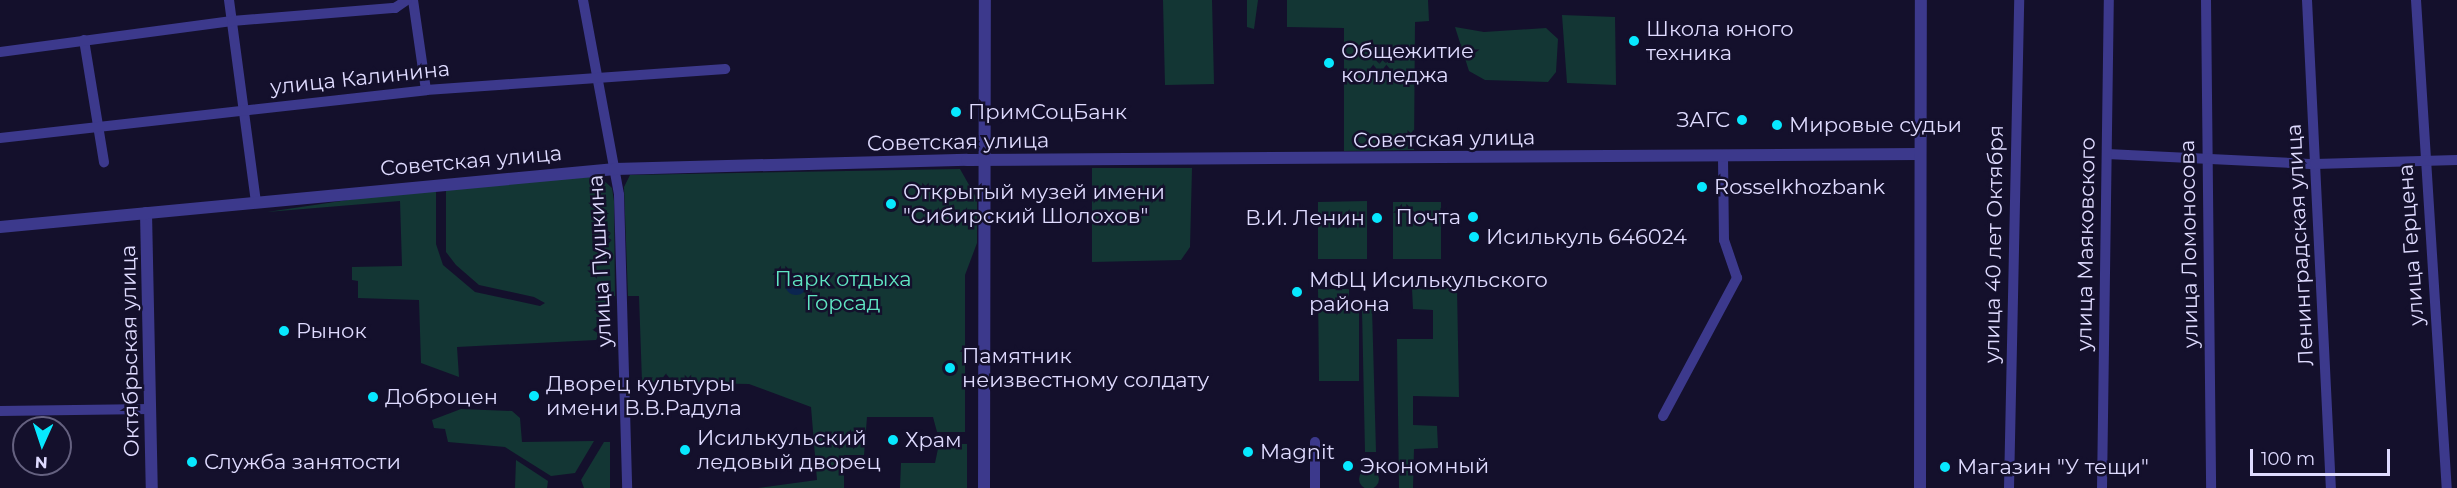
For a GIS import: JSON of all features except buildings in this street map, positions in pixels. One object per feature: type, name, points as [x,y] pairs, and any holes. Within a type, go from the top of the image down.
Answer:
[{"type":"street","points":[[229,0],[256,202]]},
{"type":"street","points":[[0,52],[232,21],[395,8],[407,0]]},
{"type":"street","points":[[413,0],[426,90]]},
{"type":"street","name":"улица Пушкина","points":[[584,0],[600,76],[615,169],[627,488]]},
{"type":"street","points":[[984,488],[985,0]]},
{"type":"street","points":[[1920,488],[1921,0]]},
{"type":"street","name":"улица 40 лет Октября","points":[[2009,488],[2019,0]]},
{"type":"street","name":"улица Маяковского","points":[[2102,488],[2109,0]]},
{"type":"street","name":"улица Ломоносова","points":[[2206,0],[2211,488]]},
{"type":"street","name":"Ленинградская улица","points":[[2307,0],[2331,488]]},
{"type":"street","name":"улица Герцена","points":[[2416,0],[2447,488]]},
{"type":"street","points":[[84,40],[104,162]]},
{"type":"street","name":"улица Калинина","points":[[0,138],[98,125],[426,90],[725,69]]},
{"type":"street","name":"Советская улица","points":[[0,227],[615,169],[986,160],[1919,154]]},
{"type":"street","points":[[2107,154],[2207,161],[2315,164],[2457,160]]},
{"type":"street","points":[[1663,416],[1737,278],[1724,240],[1723,156]]},
{"type":"street","name":"Октябрьская улица","points":[[146,213],[152,488]]},
{"type":"street","points":[[0,411],[150,409]]},
{"type":"street","points":[[1315,442],[1315,488]]},
{"type":"green space","points":[[1163,0],[1212,0],[1214,84],[1165,85]]},
{"type":"green space","points":[[1247,0],[1258,0],[1254,29],[1247,27]]},
{"type":"green space","points":[[1287,0],[1428,0],[1429,21],[1415,22],[1414,150],[1344,151],[1344,28],[1287,27]]},
{"type":"green space","points":[[1562,15],[1615,17],[1616,85],[1567,83]]},
{"type":"green space","points":[[1455,27],[1484,32],[1546,28],[1558,39],[1556,72],[1548,82],[1485,80],[1469,71]]},
{"type":"green space","points":[[1092,168],[1192,168],[1190,247],[1181,260],[1092,262]]},
{"type":"green space","name":"Парк отдыха Горсад","points":[[960,169],[977,199],[977,243],[965,275],[965,432],[937,432],[933,417],[867,417],[864,455],[844,455],[844,488],[758,488],[817,480],[811,407],[749,384],[642,382],[639,296],[628,296],[624,187],[630,175]]},
{"type":"green space","points":[[599,176],[612,188],[614,201],[615,296],[610,297],[610,328],[601,330],[596,340],[457,347],[459,377],[421,363],[419,300],[358,298],[358,281],[352,280],[352,267],[402,266],[400,201],[267,212],[436,187],[436,244],[443,265],[475,292],[540,306],[545,303],[534,297],[479,285],[456,265],[446,252],[446,188]]},
{"type":"green space","points":[[1367,201],[1367,259],[1318,259],[1318,202]]},
{"type":"green space","points":[[1393,202],[1441,202],[1441,259],[1393,259]]},
{"type":"green space","points":[[1457,288],[1459,397],[1413,396],[1413,425],[1437,426],[1438,448],[1414,449],[1413,488],[1399,488],[1397,339],[1433,339],[1433,310],[1413,309],[1412,289]]},
{"type":"green space","points":[[1318,289],[1349,289],[1349,307],[1359,307],[1359,381],[1319,381]]},
{"type":"green space","points":[[1362,308],[1372,308],[1376,452],[1365,452]]},
{"type":"green space","points":[[461,409],[512,411],[520,418],[522,442],[594,441],[575,473],[551,476],[505,447],[448,442],[445,429],[434,428],[432,420]]},
{"type":"green space","points":[[604,442],[610,442],[610,488],[584,488],[581,480]]},
{"type":"green space","points":[[939,444],[967,444],[967,488],[900,488],[901,463],[935,463]]},
{"type":"green space","points":[[516,460],[548,481],[547,488],[515,488]]},
{"type":"green space","points":[[1369,469],[1376,472],[1379,479],[1376,486],[1369,489],[1362,486],[1359,479],[1362,472]]},
{"type":"water","points":[[792,273],[800,273],[807,280],[807,288],[800,295],[792,295],[785,288],[785,280]]},
{"type":"place","name":"Школа юного техника","points":[[1634,41]]},
{"type":"place","name":"Общежитие колледжа","points":[[1329,63]]},
{"type":"place","name":"ПримСоцБанк","points":[[956,112]]},
{"type":"place","name":"ЗАГС","points":[[1742,120]]},
{"type":"place","name":"Мировые судьи","points":[[1777,125]]},
{"type":"place","name":"Rosselkhozbank","points":[[1702,187]]},
{"type":"place","name":"Открытый музей имени \"Сибирский Шолохов\"","points":[[891,204]]},
{"type":"place","name":"Почта","points":[[1473,217]]},
{"type":"place","name":"В.И. Ленин","points":[[1377,218]]},
{"type":"place","name":"Исилькуль 646024","points":[[1474,237]]},
{"type":"place","name":"МФЦ Исилькульского района","points":[[1297,292]]},
{"type":"place","name":"Рынок","points":[[284,331]]},
{"type":"place","name":"Памятник неизвестному солдату","points":[[950,368]]},
{"type":"place","name":"Дворец культуры имени В.В.Радула","points":[[534,396]]},
{"type":"place","name":"Доброцен","points":[[373,397]]},
{"type":"place","name":"Храм","points":[[893,440]]},
{"type":"place","name":"Исилькульский ледовый дворец","points":[[685,450]]},
{"type":"place","name":"Magnit","points":[[1248,452]]},
{"type":"place","name":"Служба занятости","points":[[192,462]]},
{"type":"place","name":"Экономный","points":[[1348,466]]},
{"type":"place","name":"Магазин \"У тещи\"","points":[[1945,467]]}]
